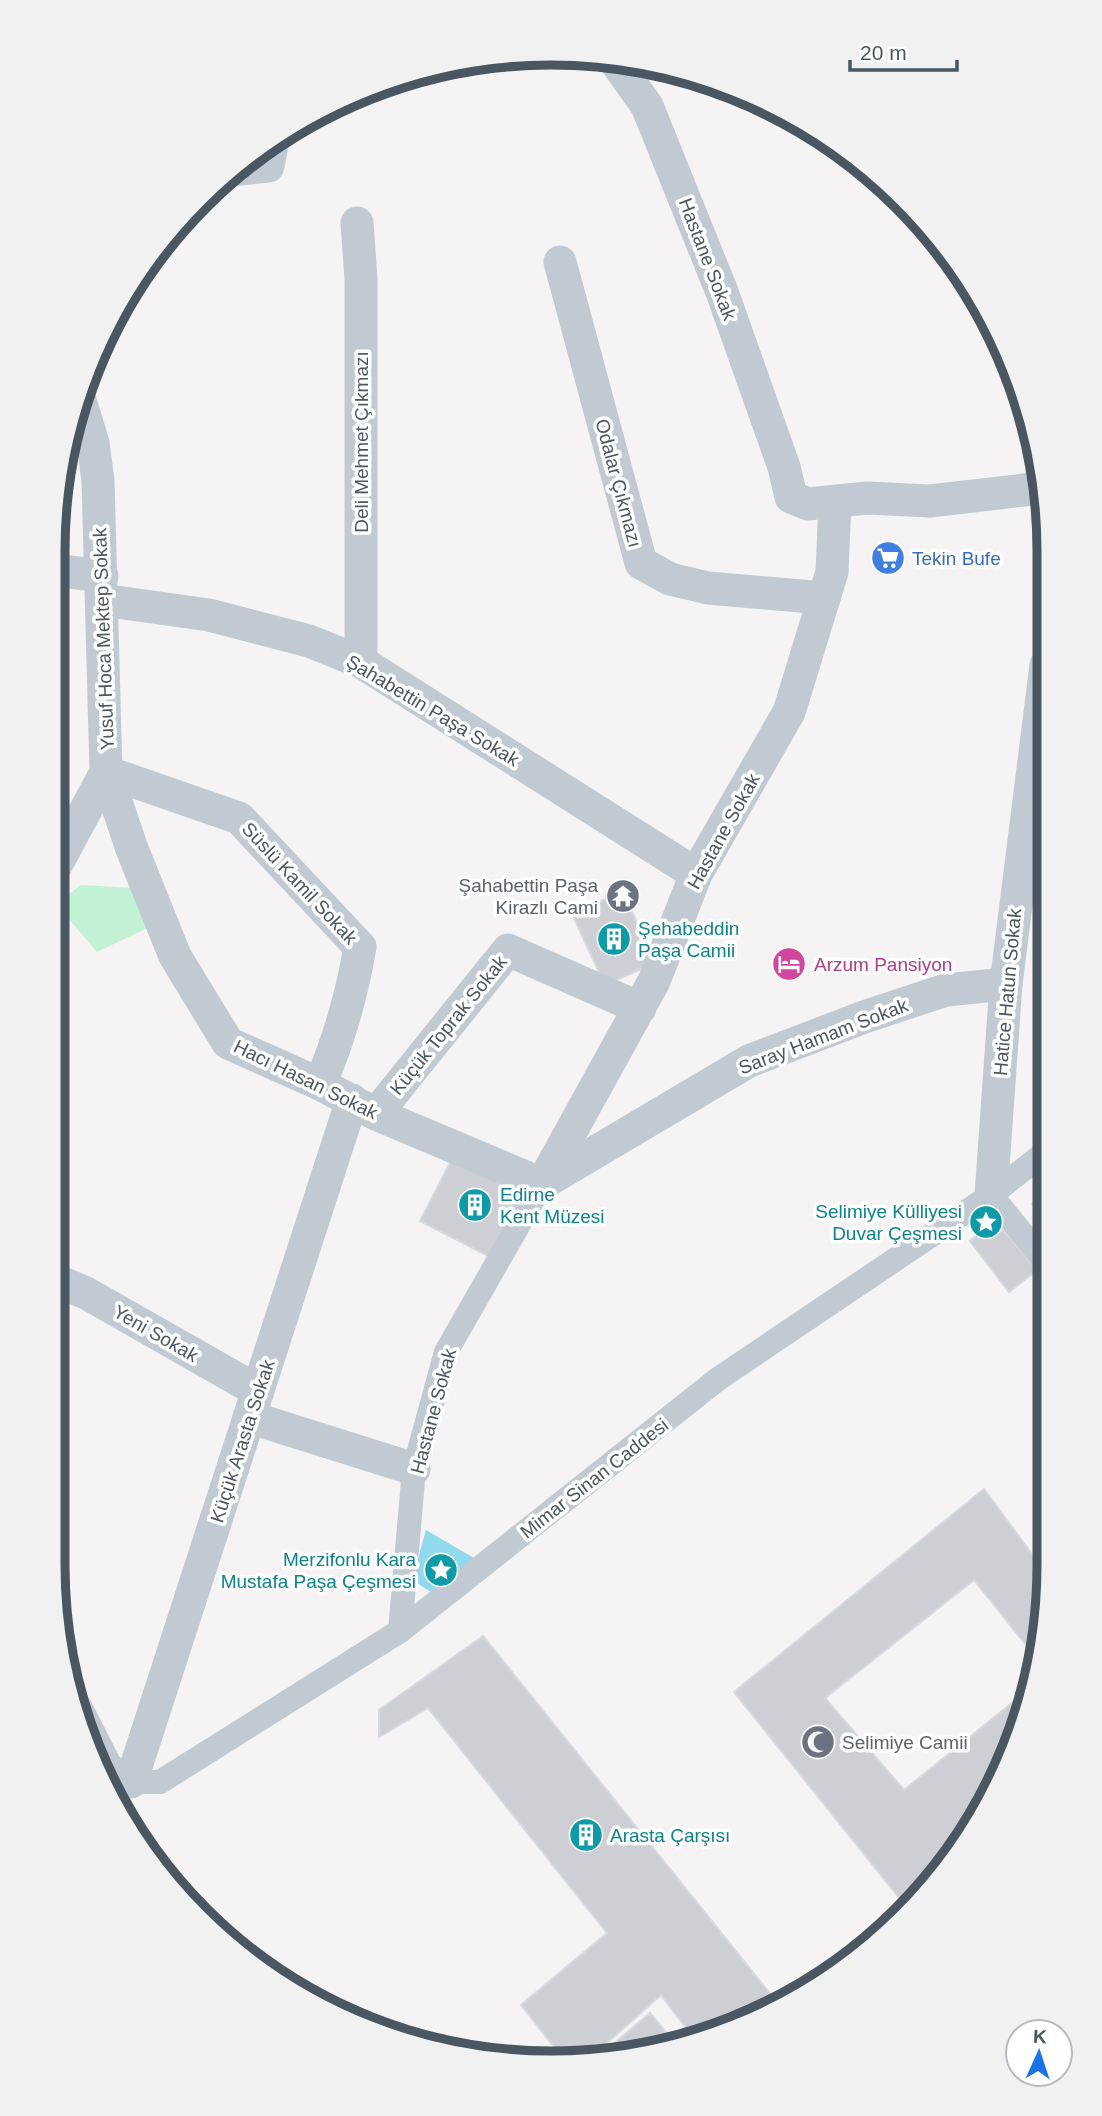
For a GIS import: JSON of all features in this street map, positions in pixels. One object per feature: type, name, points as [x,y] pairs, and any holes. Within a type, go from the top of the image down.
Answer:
[{"type":"street","name":"Hastane Sokak","points":[[400,1631],[414,1469],[446,1352],[640,1008],[654,981],[696,874],[789,712],[832,572],[835,502],[808,504],[791,498],[784,467],[712,268],[647,106],[622,70]]},
{"type":"street","points":[[252,168],[268,166],[270,154]]},
{"type":"street","name":"Deli Mehmet Çıkmazı","points":[[357,223],[361,279],[360,662]]},
{"type":"street","name":"Odalar Çıkmazı","points":[[560,261],[641,563],[670,579],[708,588],[824,598]]},
{"type":"street","name":"Yusuf Hoca Mektep Sokak","points":[[65,849],[106,772],[98,481],[93,443],[84,415]]},
{"type":"street","points":[[835,502],[867,498],[930,501],[1033,489]]},
{"type":"street","name":"Şahabettin Paşa Sokak","points":[[65,574],[102,588],[309,641],[360,662],[696,874]]},
{"type":"street","name":"Hatice Hatun Sokak","points":[[991,1195],[1006,984],[1037,737]]},
{"type":"street","name":"Hacı Hasan Sokak","points":[[106,772],[132,849],[175,956],[228,1043],[364,1107],[542,1184]]},
{"type":"street","name":"Süslü Kamil Sokak","points":[[106,772],[239,818],[360,947],[353,990],[320,1084]]},
{"type":"street","name":"Küçük Toprak Sokak","points":[[364,1107],[508,950],[640,1008]]},
{"type":"street","name":"Saray Hamam Sokak","points":[[542,1184],[749,1061],[864,1017],[946,990],[1006,984]]},
{"type":"street","name":"Küçük Arasta Sokak","points":[[123,1787],[253,1404],[364,1107]]},
{"type":"street","name":"Mimar Sinan Caddesi","points":[[123,1787],[160,1782],[400,1631],[718,1379],[991,1195],[1037,1159]]},
{"type":"street","points":[[991,1195],[1037,1251]]},
{"type":"street","name":"Yeni Sokak","points":[[65,1284],[86,1293],[253,1404],[414,1469]]},
{"type":"green space","points":[[81,885],[133,888],[158,923],[97,952],[65,915],[65,897]]},
{"type":"water","name":"Merzifonlu Kara Mustafa Paşa Çeşmesi","points":[[426,1530],[479,1561],[437,1596],[412,1580]]},
{"type":"building","name":"Şehabeddin Paşa Camii","points":[[623,891],[655,963],[605,985],[572,914]]},
{"type":"building","name":"Edirne Kent Müzesi","points":[[456,1151],[529,1188],[494,1259],[420,1221]]},
{"type":"building","points":[[995,1220],[1037,1270],[1009,1292],[970,1241]]},
{"type":"building","name":"Selimiye Camii","points":[[984,1489],[1037,1561],[1030,1650],[974,1580],[825,1698],[904,1790],[1019,1697],[1000,1751],[972,1808],[937,1861],[902,1901],[734,1692]]},
{"type":"building","name":"Arasta Çarşısı","points":[[483,1636],[773,1997],[737,2014],[688,2031],[661,1995],[601,2048],[557,2051],[521,2005],[607,1933],[428,1708],[379,1737],[379,1710]]},
{"type":"building","points":[[650,2013],[670,2037],[646,2042],[610,2047]]},
{"type":"place","name":"Tekin Bufe","points":[[888,558]]},
{"type":"place","name":"Şahabettin Paşa Kirazlı Cami","points":[[623,896]]},
{"type":"place","name":"Şehabeddin Paşa Camii","points":[[614,939]]},
{"type":"place","name":"Arzum Pansiyon","points":[[789,964]]},
{"type":"place","name":"Edirne Kent Müzesi","points":[[475,1205]]},
{"type":"place","name":"Selimiye Külliyesi Duvar Çeşmesi","points":[[986,1222]]},
{"type":"place","name":"Merzifonlu Kara Mustafa Paşa Çeşmesi","points":[[441,1570]]},
{"type":"place","name":"Selimiye Camii","points":[[818,1742]]},
{"type":"place","name":"Arasta Çarşısı","points":[[586,1835]]}]
